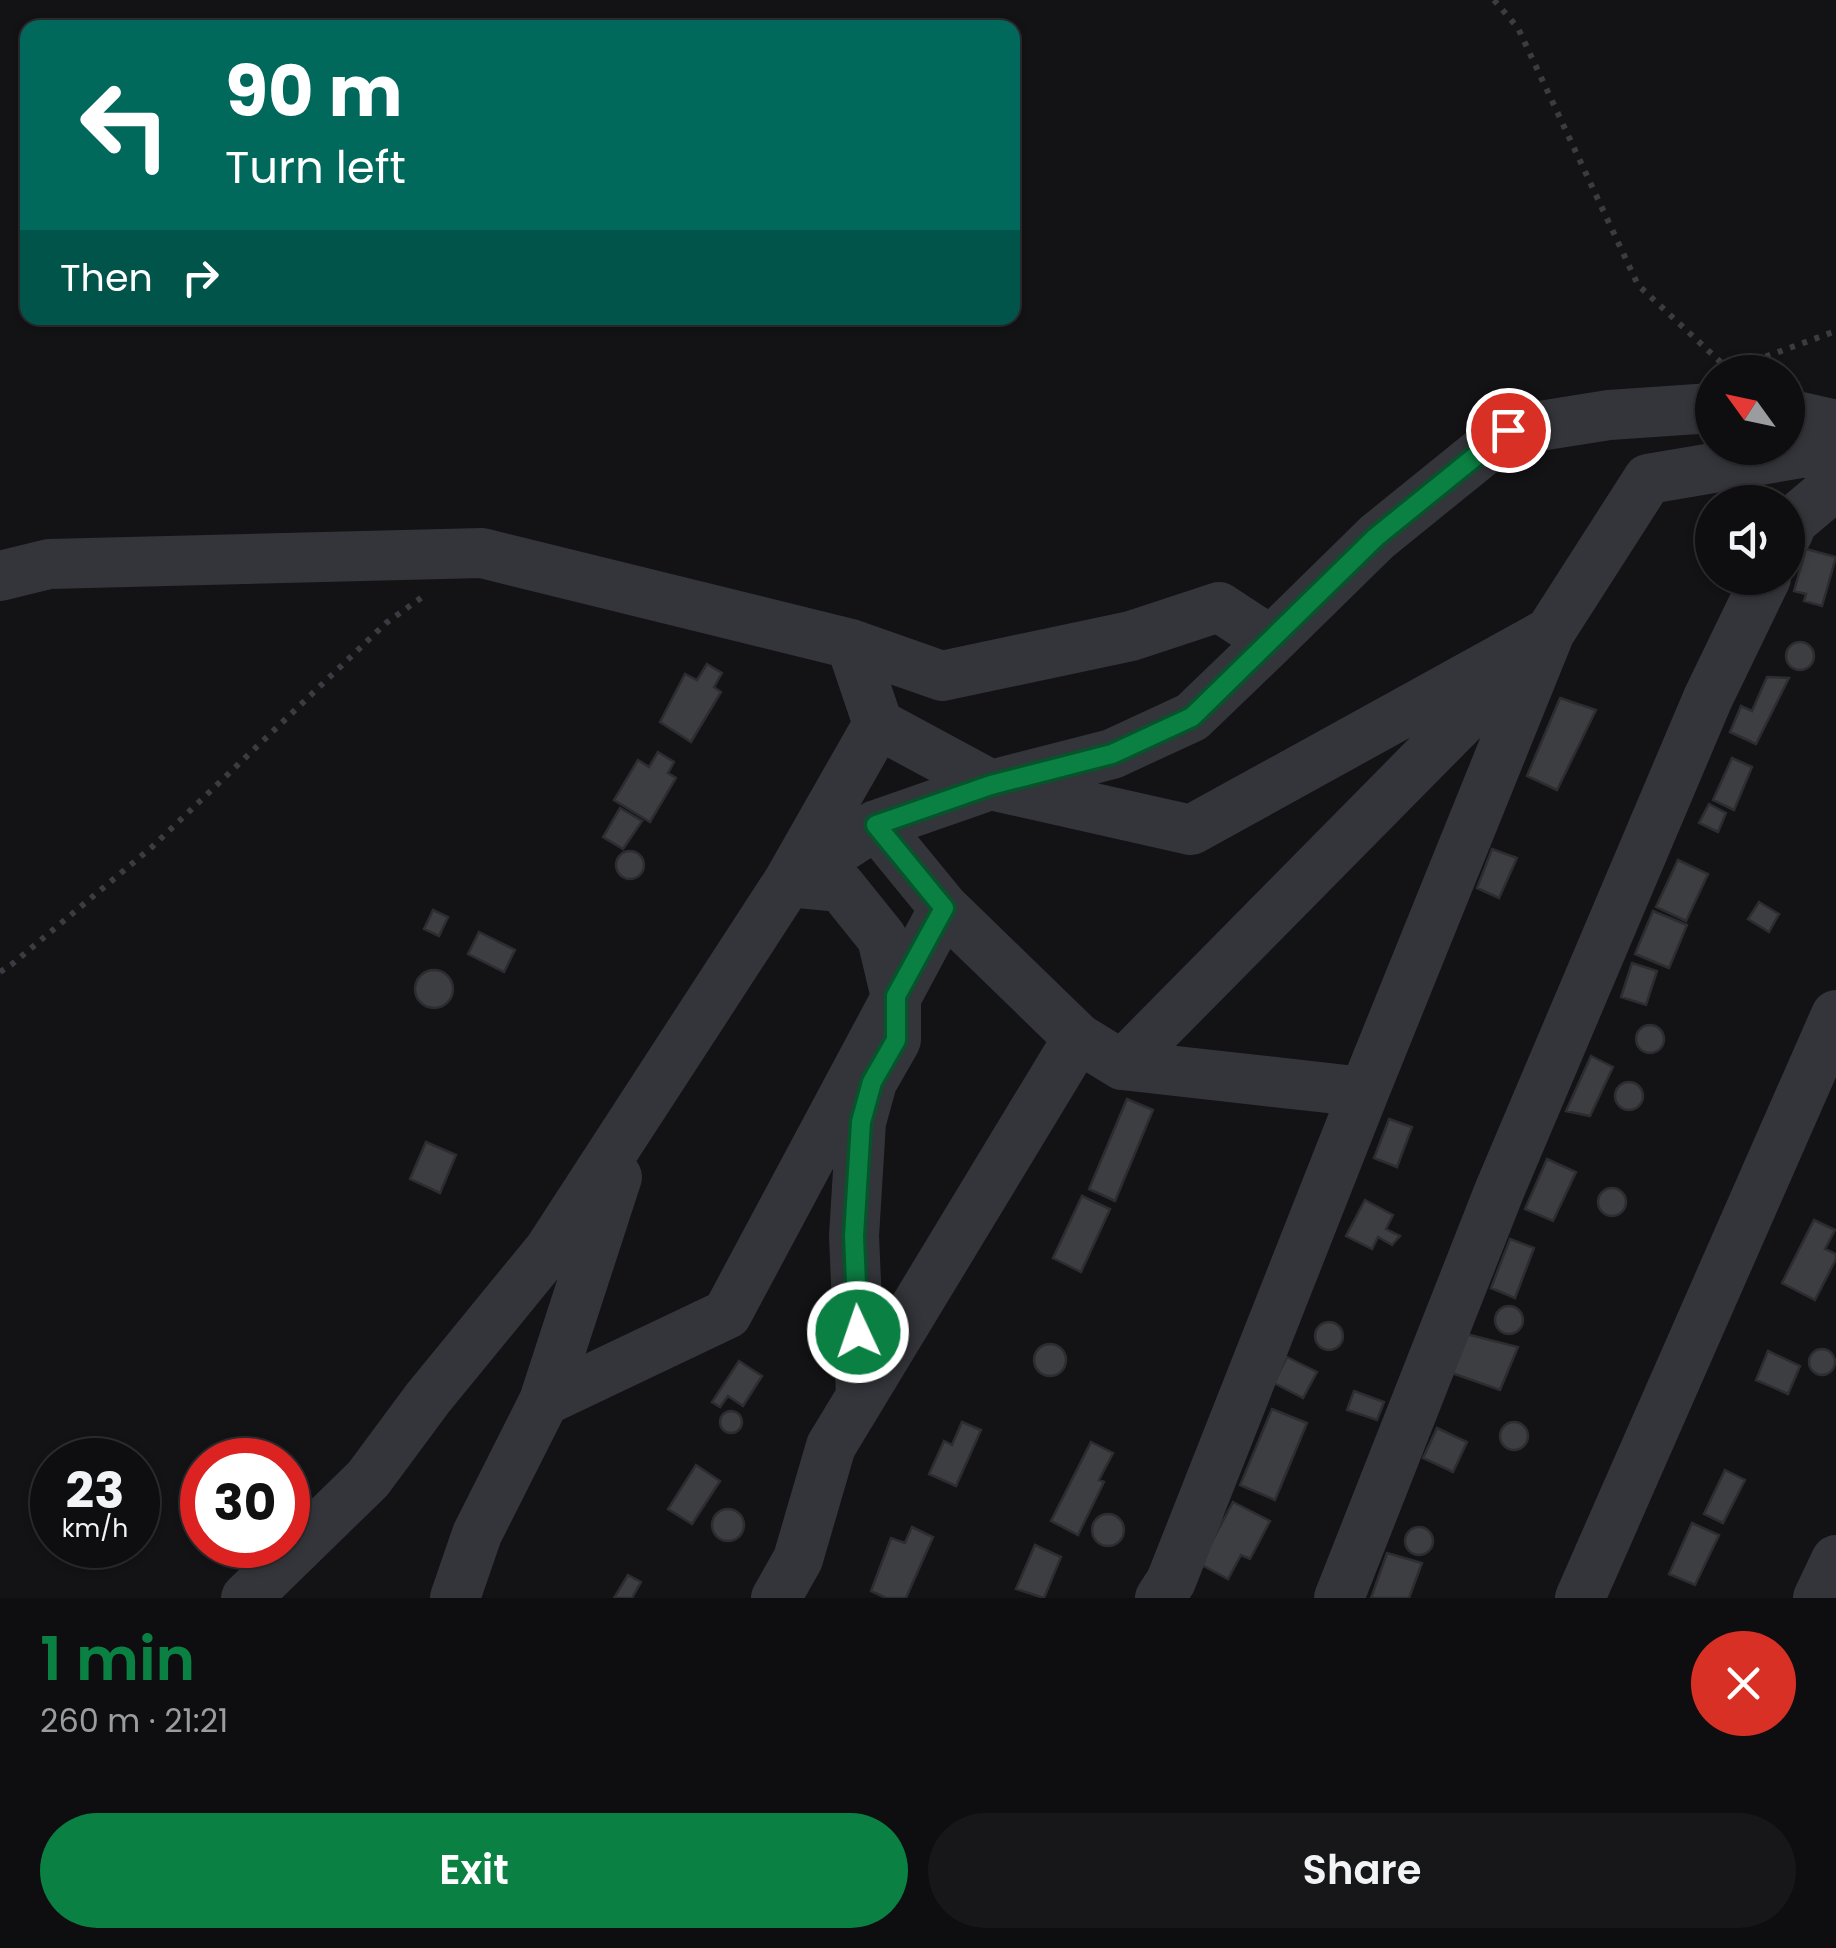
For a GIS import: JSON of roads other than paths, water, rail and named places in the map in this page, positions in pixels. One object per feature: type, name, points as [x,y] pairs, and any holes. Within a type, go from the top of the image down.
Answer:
[{"type":"street","points":[[788,882],[876,825],[991,785],[1112,754],[1192,717],[1376,537],[1508,430],[1609,415],[1695,395]]},
{"type":"street","points":[[1805,418],[1836,425]]},
{"type":"street","points":[[1160,1598],[1171,1581],[1550,632],[1648,479],[1836,447]]},
{"type":"street","points":[[1805,511],[1836,485]]},
{"type":"street","points":[[0,576],[49,564],[482,552],[852,644],[942,676],[1131,636],[1219,607],[1271,641]]},
{"type":"street","points":[[1338,1598],[1500,1189],[1708,698],[1758,595]]},
{"type":"street","points":[[852,644],[878,724],[991,785],[1191,830],[1550,632]]},
{"type":"street","points":[[1122,1065],[1550,632]]},
{"type":"street","points":[[246,1598],[368,1479],[548,1250],[788,882],[878,724]]},
{"type":"street","points":[[876,825],[944,908],[1078,1038],[1122,1065],[1364,1092]]},
{"type":"street","points":[[788,882],[841,887],[882,938],[896,996],[896,1040],[872,1082],[861,1122],[854,1236],[861,1396]]},
{"type":"street","points":[[544,1400],[727,1314],[944,908]]},
{"type":"street","points":[[1580,1598],[1836,1015]]},
{"type":"street","points":[[776,1598],[798,1559],[832,1446],[1078,1038]]},
{"type":"street","points":[[455,1598],[477,1534],[544,1400],[637,1114]]},
{"type":"street","points":[[1818,1598],[1836,1560]]}]
